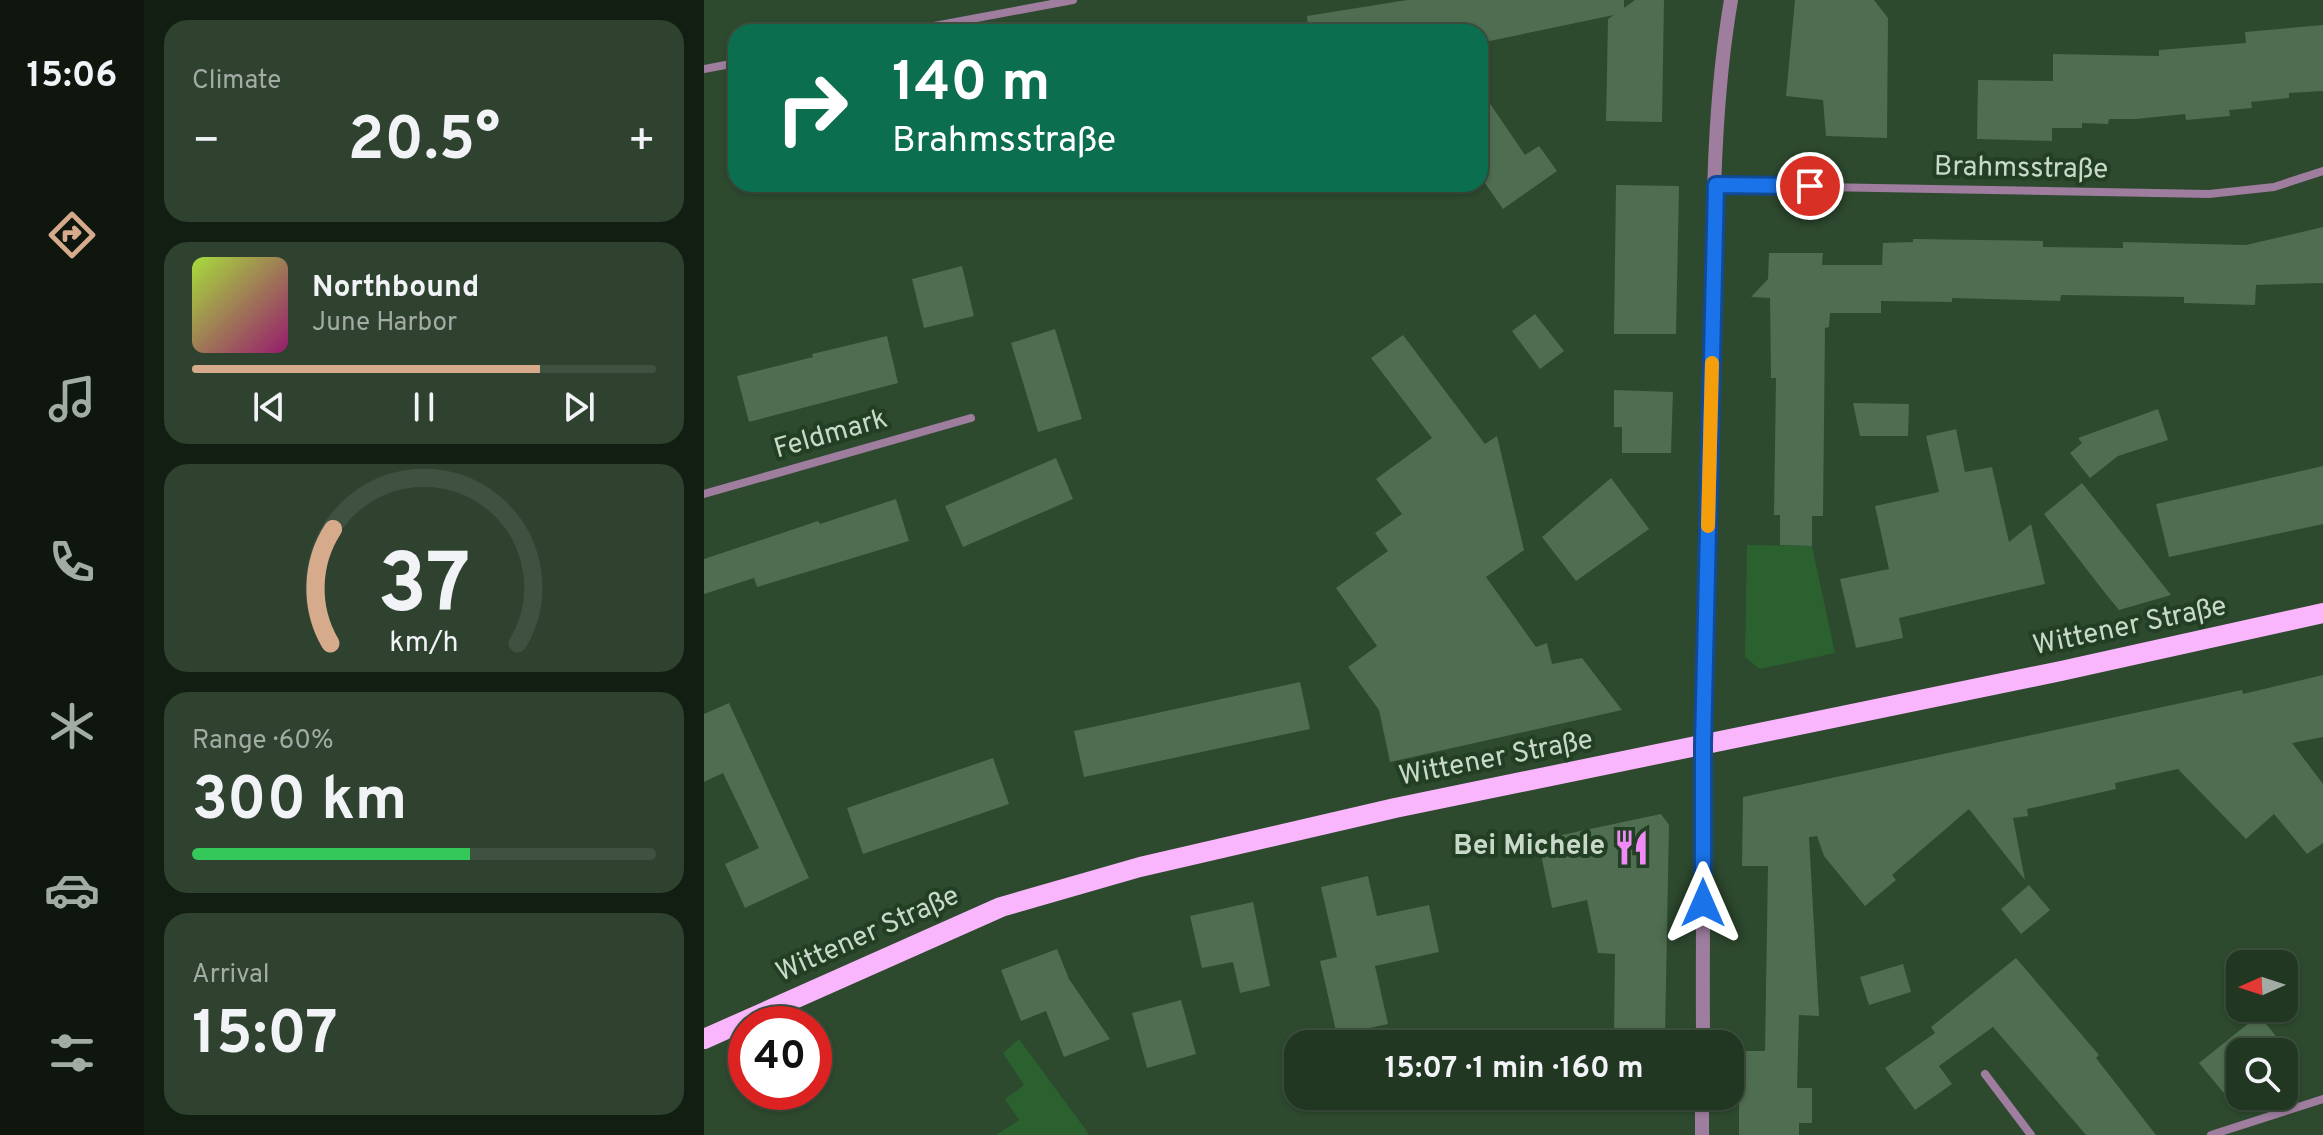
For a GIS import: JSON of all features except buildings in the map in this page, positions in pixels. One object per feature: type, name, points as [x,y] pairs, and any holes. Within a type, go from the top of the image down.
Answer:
[{"type":"main road","name":"Wittener Straße","points":[[704,1039],[1001,907],[1140,867],[1395,808],[2323,613]]},
{"type":"street","points":[[945,24],[1073,0]]},
{"type":"street","points":[[1703,1030],[1703,745],[1716,185],[1720,86],[1731,0]]},
{"type":"street","points":[[704,69],[728,64]]},
{"type":"street","name":"Brahmsstraße","points":[[1716,185],[2209,194],[2274,187],[2323,171]]},
{"type":"street","name":"Feldmark","points":[[704,494],[971,418]]},
{"type":"street","points":[[1985,1074],[2031,1135]]},
{"type":"street","points":[[2211,1135],[2323,1099]]},
{"type":"street","points":[[1702,1110],[1702,1135]]},
{"type":"green space","points":[[1747,545],[1812,546],[1835,653],[1760,669],[1745,657]]},
{"type":"green space","points":[[1019,1039],[1089,1135],[996,1135],[1019,1120],[1005,1099],[1024,1085],[1003,1053]]},
{"type":"slow traffic","points":[[1708,526],[1712,363]]},
{"type":"place","name":"Bei Michele","points":[[1631,847]]},
{"type":"route","points":[[1703,903],[1703,745],[1716,185],[1810,186]]}]
